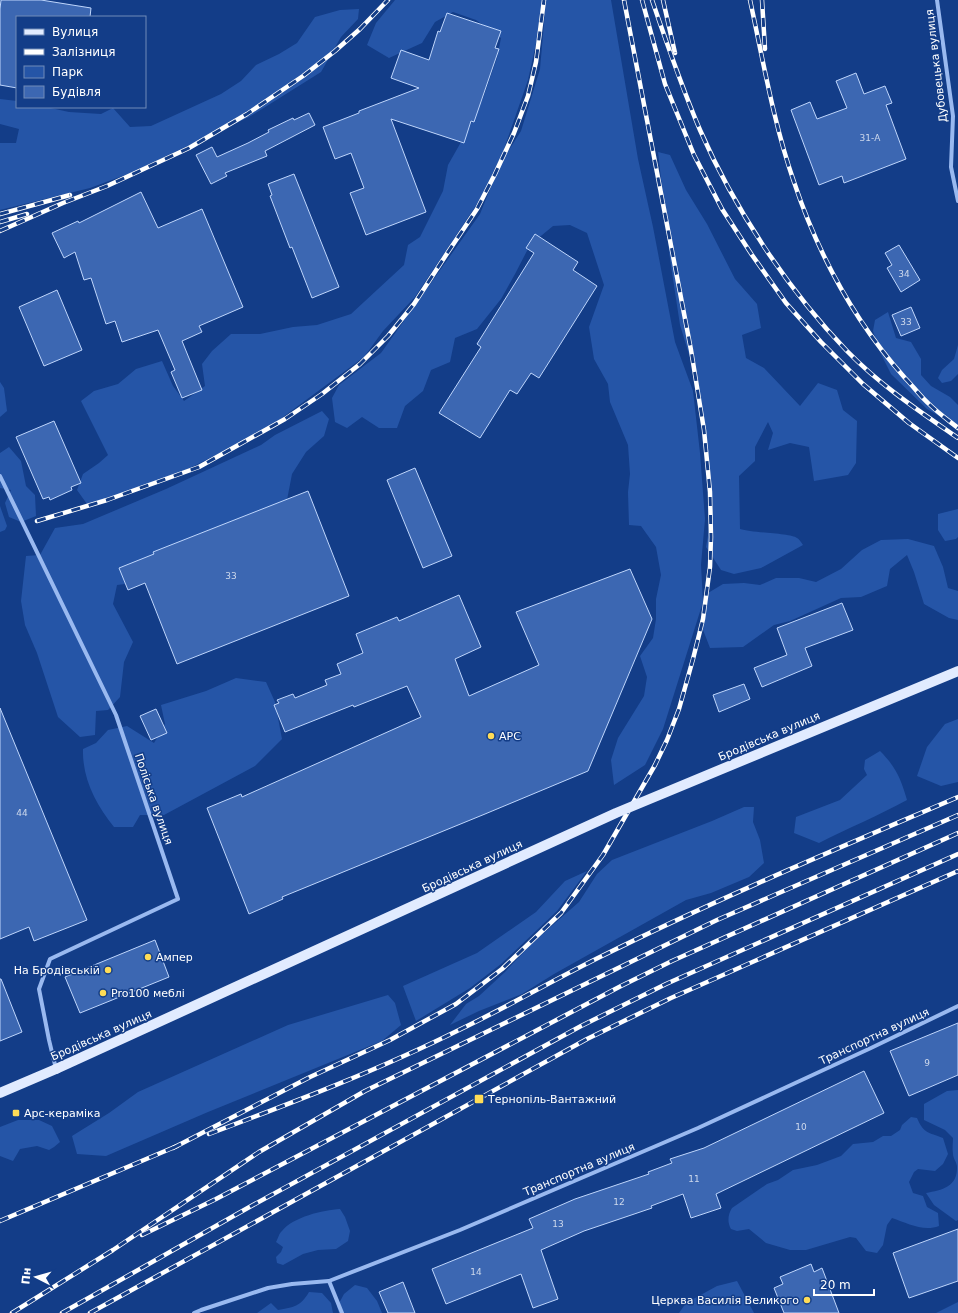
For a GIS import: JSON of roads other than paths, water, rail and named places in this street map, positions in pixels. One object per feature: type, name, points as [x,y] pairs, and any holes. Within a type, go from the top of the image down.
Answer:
[{"type":"main road","name":"Бродівська вулиця","points":[[0,1092],[56,1069],[616,813],[958,671]]},
{"type":"street","name":"Дубовецька вулиця","points":[[937,0],[953,116],[951,167],[958,201]]},
{"type":"street","name":"Поліська вулиця","points":[[0,476],[116,715],[178,899],[50,960],[39,989],[56,1069]]},
{"type":"street","name":"Транспортна вулиця","points":[[194,1313],[268,1288],[292,1284],[329,1281],[460,1230],[698,1128],[958,1006]]},
{"type":"street","points":[[329,1281],[342,1313]]},
{"type":"railway","points":[[0,231],[63,203],[107,186],[189,148],[247,114],[303,76],[335,51],[360,29],[388,0]]},
{"type":"railway","points":[[37,521],[107,500],[199,467],[285,419],[322,394],[360,364],[388,336],[414,304],[477,209],[495,174],[514,133],[528,96],[536,62],[544,0]]},
{"type":"railway","points":[[173,1148],[310,1077],[390,1040],[456,1004],[502,969],[561,913],[603,855],[655,765],[667,740],[679,709],[703,619],[710,567],[710,492],[704,430],[691,350],[624,0]]},
{"type":"railway","points":[[642,0],[665,84],[694,155],[722,209],[752,255],[786,303],[821,342],[863,384],[909,423],[958,458]]},
{"type":"railway","points":[[652,0],[700,130],[729,189],[764,247],[804,302],[847,351],[900,397],[958,438]]},
{"type":"railway","points":[[663,0],[675,53]]},
{"type":"railway","points":[[750,0],[769,92],[787,160],[814,235],[826,261],[854,310],[887,356],[925,400],[958,428]]},
{"type":"railway","points":[[762,0],[765,49]]},
{"type":"railway","points":[[0,214],[70,195]]},
{"type":"railway","points":[[0,222],[27,214]]},
{"type":"railway","points":[[209,1134],[368,1072],[479,1020],[586,964],[691,913],[958,797]]},
{"type":"railway","points":[[12,1313],[113,1250],[259,1152],[365,1091],[717,920],[958,815]]},
{"type":"railway","points":[[142,1235],[216,1199],[621,986],[672,961],[958,833]]},
{"type":"railway","points":[[62,1313],[253,1205],[581,1026],[666,984],[958,854]]},
{"type":"railway","points":[[90,1313],[587,1039],[671,998],[958,871]]},
{"type":"railway","points":[[0,1221],[177,1146]]},
{"type":"place","name":"АРС","points":[[491,736]]},
{"type":"place","name":"Ампер","points":[[148,957]]},
{"type":"place","name":"На Бродівській","points":[[108,970]]},
{"type":"place","name":"Pro100 меблі","points":[[103,993]]},
{"type":"place","name":"Тернопіль-Вантажний","points":[[479,1099]]},
{"type":"place","name":"Арс-кераміка","points":[[16,1113]]},
{"type":"place","name":"Церква Василія Великого","points":[[807,1300]]}]
